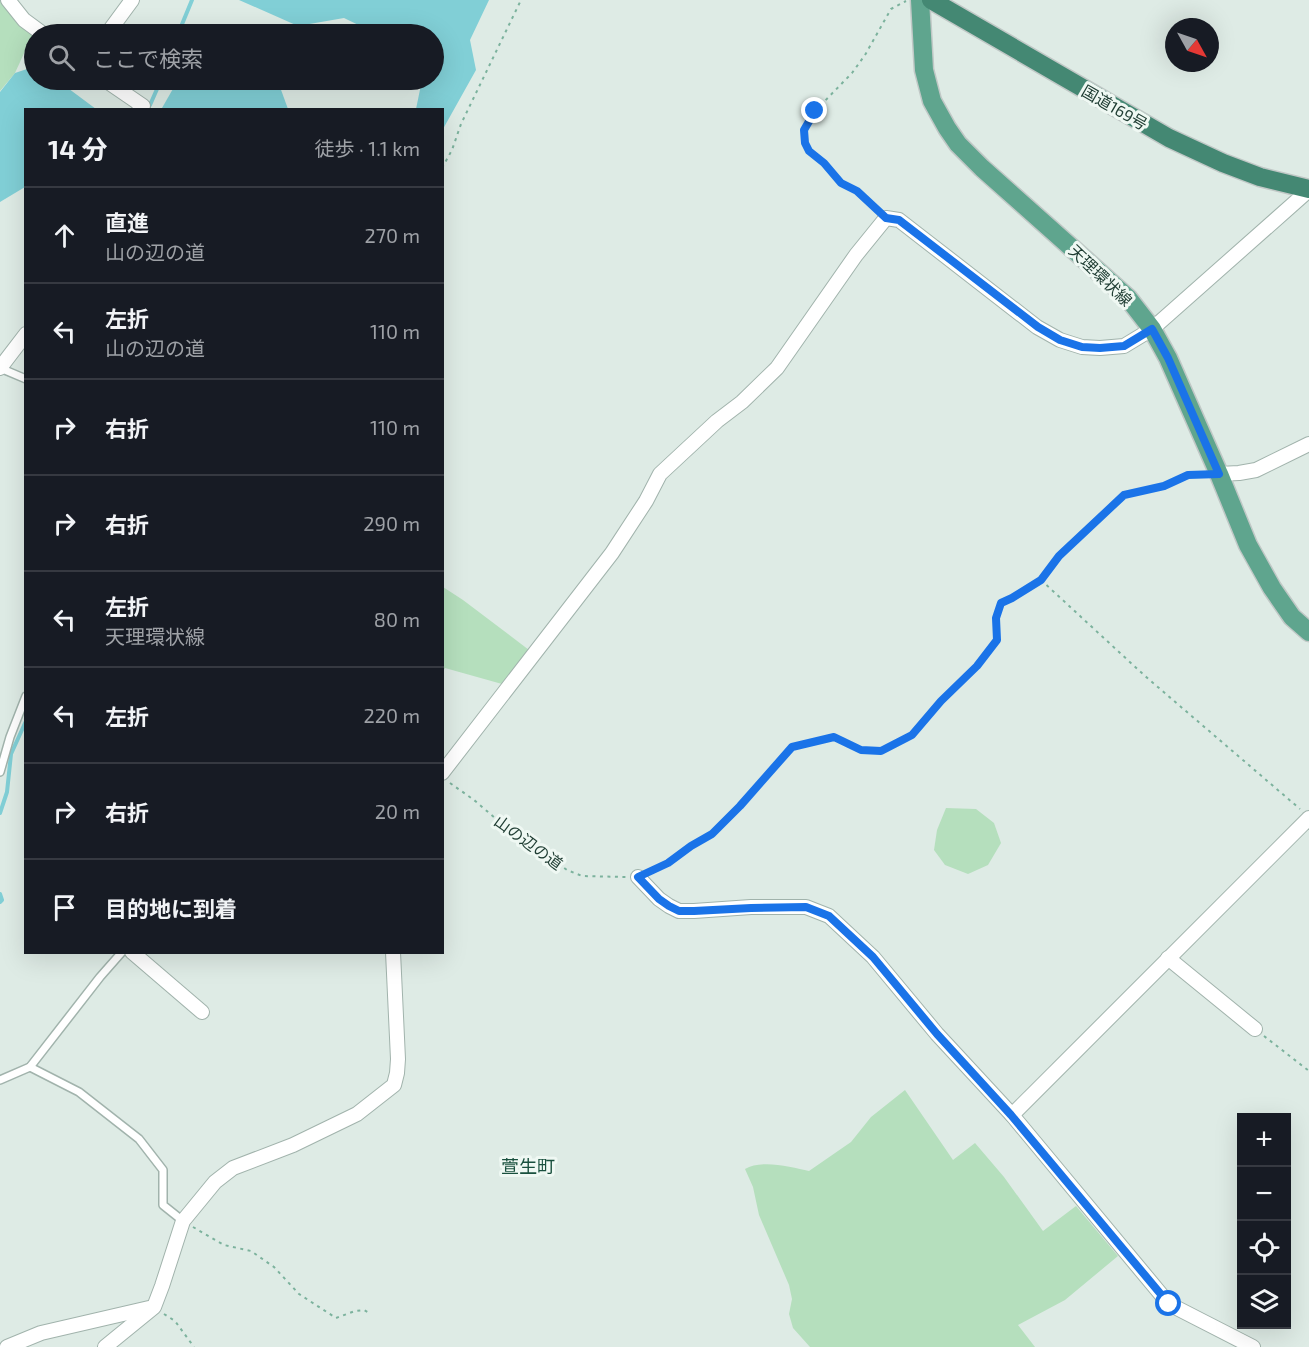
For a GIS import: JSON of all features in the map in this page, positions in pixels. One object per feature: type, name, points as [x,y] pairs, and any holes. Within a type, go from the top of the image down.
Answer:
[{"type":"highway","name":"国道169号","points":[[932,0],[1169,138],[1260,177],[1309,189]]},
{"type":"main road","name":"天理環状線","points":[[920,0],[924,70],[932,101],[958,144],[1128,298],[1152,329],[1168,358],[1248,546],[1292,617],[1309,632]]},
{"type":"street","points":[[8,0],[30,24]]},
{"type":"street","points":[[114,24],[132,0]]},
{"type":"street","points":[[120,90],[143,106],[141,108]]},
{"type":"street","points":[[446,778],[612,553],[646,501],[660,474],[777,368],[856,255],[886,218],[899,220],[1038,327],[1060,340],[1082,347],[1100,348],[1124,346],[1152,329],[1309,189]]},
{"type":"street","points":[[0,368],[24,337]]},
{"type":"street","points":[[1219,474],[1256,470],[1309,444]]},
{"type":"street","points":[[1011,1115],[1168,958],[1305,814]]},
{"type":"street","points":[[638,877],[659,899],[679,911],[806,907],[829,916],[873,957],[937,1034],[1011,1115],[1169,1304],[1253,1347]]},
{"type":"street","points":[[134,954],[202,1012]]},
{"type":"street","points":[[105,1347],[154,1307],[183,1221],[215,1182],[233,1168],[293,1146],[357,1114],[394,1085],[398,1059],[393,954]]},
{"type":"street","points":[[1168,958],[1255,1029]]},
{"type":"street","points":[[7,1347],[41,1333],[154,1307]]},
{"type":"lane","points":[[0,368],[24,378]]},
{"type":"lane","points":[[0,772],[24,701]]},
{"type":"lane","points":[[0,1080],[30,1068],[120,954]]},
{"type":"lane","points":[[30,1068],[79,1092],[139,1139],[163,1170],[163,1205],[183,1221]]},
{"type":"path","points":[[444,164],[521,0]]},
{"type":"path","points":[[886,218],[857,191],[841,183],[824,163],[809,151],[805,143],[804,130],[815,111],[852,73],[865,55],[891,9],[907,0]]},
{"type":"path","points":[[638,877],[668,863],[712,834],[792,747],[834,737],[861,750],[881,751],[912,735],[941,701],[977,666],[997,640],[996,618],[1001,603],[1041,580],[1059,556],[1124,495],[1164,486],[1188,475],[1219,474]]},
{"type":"path","points":[[1041,580],[1145,676],[1305,814]]},
{"type":"path","name":"山の辺の道","points":[[446,778],[502,824],[567,870],[582,876],[638,877]]},
{"type":"path","points":[[1255,1029],[1309,1071]]},
{"type":"path","points":[[183,1221],[224,1245],[250,1251],[274,1267],[298,1294],[336,1318],[355,1311],[364,1310],[371,1314]]},
{"type":"path","points":[[154,1307],[175,1321],[194,1347]]},
{"type":"green space","points":[[0,0],[10,0],[31,24],[24,24],[24,53],[15,73],[0,91]]},
{"type":"green space","points":[[444,588],[529,650],[502,684],[444,670]]},
{"type":"green space","points":[[946,808],[976,809],[994,823],[1001,843],[988,865],[968,874],[945,865],[934,850],[937,830]]},
{"type":"green space","points":[[905,1090],[953,1160],[975,1143],[1004,1177],[1043,1231],[1076,1206],[1118,1256],[1065,1300],[1018,1325],[1035,1347],[810,1347],[793,1328],[789,1314],[792,1299],[789,1285],[759,1215],[753,1187],[745,1169],[768,1164],[809,1171],[851,1142],[871,1117]]},
{"type":"water","points":[[239,0],[489,0],[470,40],[476,70],[444,127],[444,108],[416,108],[420,90],[444,90],[444,24],[356,24],[344,18],[310,24],[293,24]]},
{"type":"water","points":[[24,70],[24,90],[70,90],[95,108],[24,108],[24,188],[0,202],[0,92],[15,73]]},
{"type":"water","points":[[172,90],[281,90],[288,108],[162,108]]},
{"type":"waterway","points":[[182,24],[192,0]]},
{"type":"waterway","points":[[147,108],[157,90]]},
{"type":"waterway","points":[[0,813],[7,792],[11,754],[24,725]]},
{"type":"waterway","points":[[0,894],[2,900],[0,902]]},
{"type":"district","name":"萱生町","points":[[528,1166]]},
{"type":"route","points":[[815,111],[804,130],[805,143],[809,151],[824,163],[841,183],[857,191],[886,218],[899,220],[1038,327],[1060,340],[1082,347],[1100,348],[1124,346],[1152,329],[1168,358],[1219,474],[1188,475],[1164,486],[1124,495],[1059,556],[1041,580],[1001,603],[996,618],[997,640],[977,666],[941,701],[912,735],[881,751],[861,750],[834,737],[792,747],[712,834],[668,863],[638,877],[659,899],[679,911],[806,907],[829,916],[873,957],[937,1034],[1011,1115],[1169,1304]]}]
